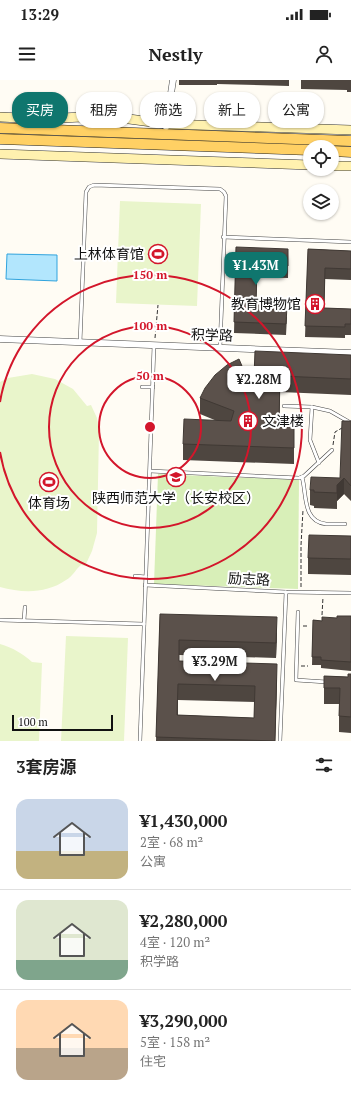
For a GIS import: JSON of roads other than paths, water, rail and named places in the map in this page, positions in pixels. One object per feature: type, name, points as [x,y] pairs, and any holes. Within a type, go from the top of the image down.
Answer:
[{"type":"main road","points":[[0,117],[42,119],[82,117],[129,119],[166,129],[351,141]]},
{"type":"main road","points":[[0,128],[351,130]]},
{"type":"main road","points":[[0,138],[303,150]]},
{"type":"main road","points":[[339,151],[351,152]]},
{"type":"main road","points":[[0,154],[303,165]]},
{"type":"main road","points":[[339,166],[351,166]]},
{"type":"street","points":[[166,129],[173,80]]},
{"type":"street","name":"积学路","points":[[0,339],[351,352]]},
{"type":"lane","points":[[80,343],[86,192],[89,187],[94,185],[220,189],[224,192],[226,196],[220,347]]},
{"type":"lane","points":[[224,237],[351,242]]},
{"type":"lane","points":[[140,741],[154,345]]},
{"type":"lane","points":[[142,387],[153,387]]},
{"type":"lane","points":[[284,406],[312,407],[330,411],[350,423]]},
{"type":"lane","points":[[312,407],[310,440],[319,462]]},
{"type":"lane","points":[[150,471],[302,477],[332,450]]},
{"type":"lane","points":[[302,477],[307,508],[316,521],[325,524],[345,524]]},
{"type":"lane","points":[[135,576],[146,577]]},
{"type":"lane","name":"励志路","points":[[145,585],[286,592],[351,593]]},
{"type":"lane","points":[[280,741],[286,592]]},
{"type":"lane","points":[[24,620],[25,607]]},
{"type":"lane","points":[[298,612],[296,680],[335,682]]},
{"type":"lane","points":[[0,620],[144,624]]},
{"type":"water","points":[[7,254],[57,255],[57,281],[6,279]]},
{"type":"place","name":"上林体育馆","points":[[158,254]]},
{"type":"place","name":"教育博物馆","points":[[315,304]]},
{"type":"place","name":"文津楼","points":[[248,421]]},
{"type":"place","name":"陕西师范大学（长安校区）","points":[[176,477]]},
{"type":"place","name":"体育场","points":[[49,482]]}]
